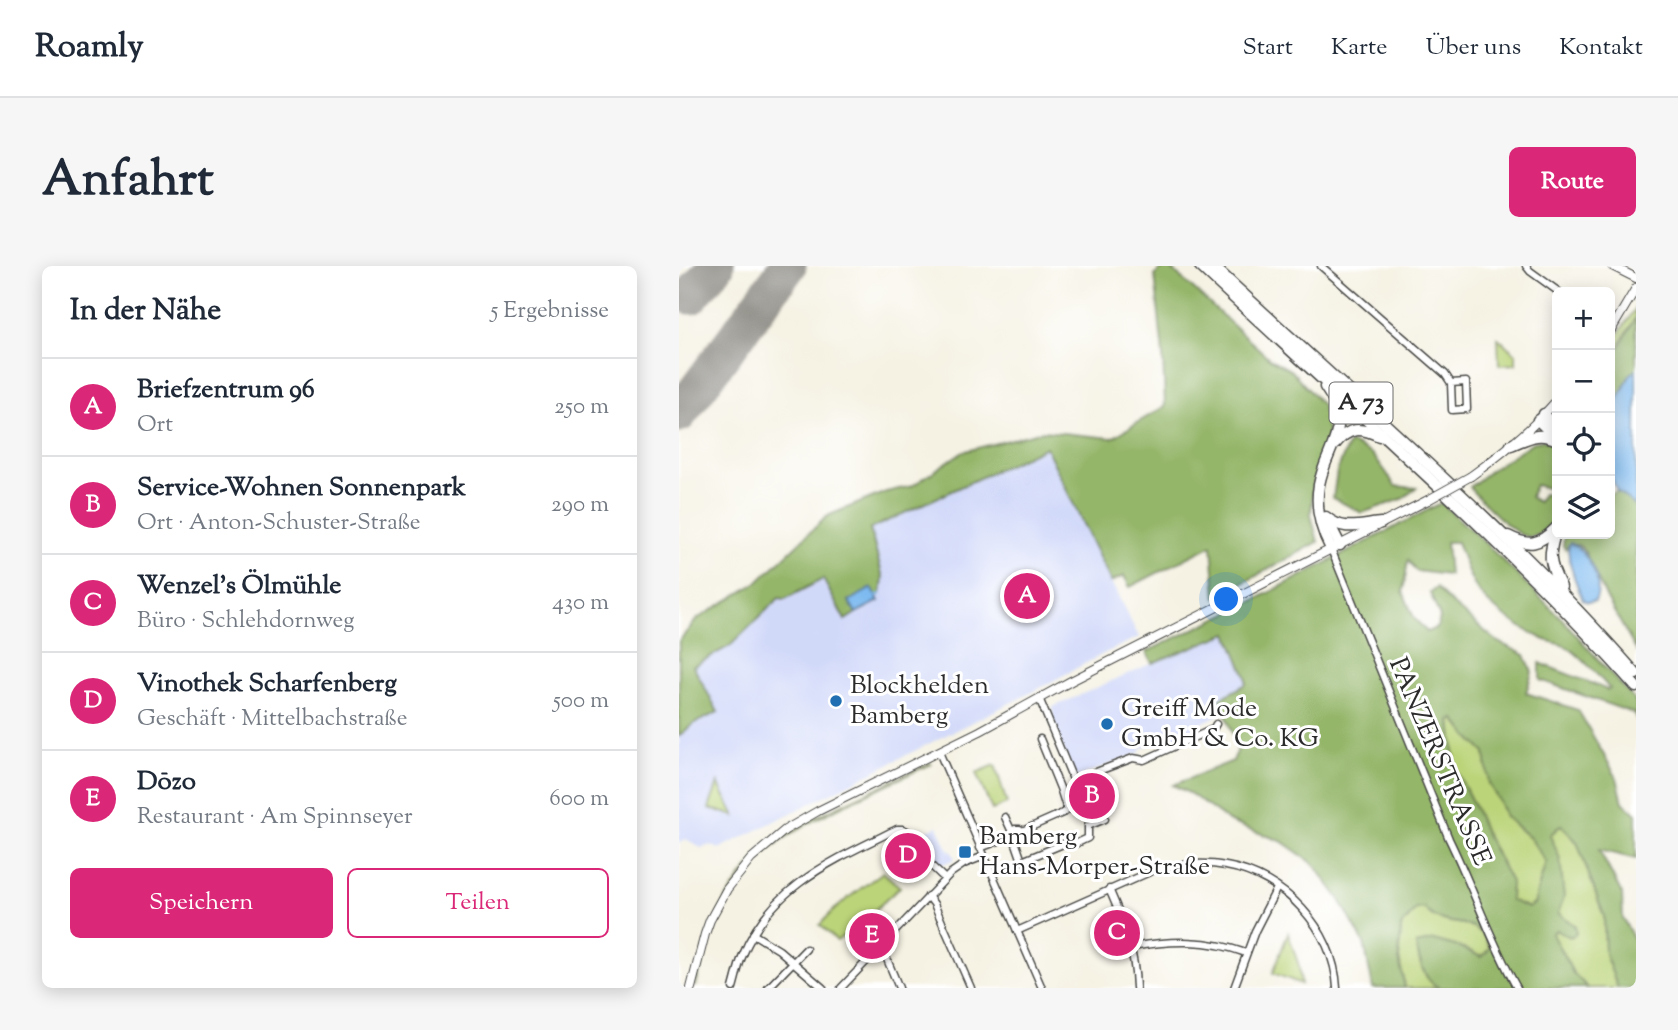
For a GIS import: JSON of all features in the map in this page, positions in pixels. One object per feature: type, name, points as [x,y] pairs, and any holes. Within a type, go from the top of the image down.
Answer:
[{"type":"highway","name":"A 73","points":[[1200,266],[1537,580],[1636,687]]},
{"type":"highway","name":"A 73","points":[[1213,266],[1499,531],[1636,674]]},
{"type":"highway","points":[[1316,374],[1335,401],[1339,420],[1335,444],[1321,476],[1318,504],[1321,523],[1335,547]]},
{"type":"highway","points":[[1541,417],[1552,425]]},
{"type":"highway","points":[[1541,417],[1552,433]]},
{"type":"highway","points":[[1335,444],[1345,434],[1355,430],[1369,431],[1389,440]]},
{"type":"highway","points":[[1511,445],[1538,435],[1552,438]]},
{"type":"highway","points":[[1318,504],[1335,547]]},
{"type":"highway","points":[[1325,517],[1347,527],[1381,523]]},
{"type":"highway","points":[[1499,531],[1516,540],[1530,543],[1544,539],[1552,532]]},
{"type":"highway","points":[[1553,539],[1551,567],[1567,599]]},
{"type":"main road","points":[[1612,266],[1636,278]]},
{"type":"main road","points":[[1615,324],[1636,288]]},
{"type":"main road","points":[[691,988],[701,947],[714,912],[734,880],[774,838],[800,821],[1428,500],[1471,476],[1511,445],[1552,407]]},
{"type":"street","points":[[1321,266],[1438,367],[1451,383],[1452,410],[1467,409],[1466,382],[1451,383]]},
{"type":"street","points":[[1527,266],[1552,287]]},
{"type":"street","name":"PANZERSTRASSE","points":[[1335,547],[1499,957],[1517,988]]},
{"type":"street","points":[[1039,698],[1075,780],[1133,758],[1144,760],[1213,729],[1216,724]]},
{"type":"street","points":[[1013,835],[1017,839],[1022,837],[1022,831],[1067,810],[1039,738]]},
{"type":"street","points":[[939,752],[1042,988]]},
{"type":"street","points":[[1005,817],[1022,861],[1063,844],[1073,845],[1088,838],[1088,826],[1105,819]]},
{"type":"street","points":[[733,988],[741,959],[753,934],[776,903],[795,886],[831,862],[897,829],[903,829],[907,831],[918,853],[945,879]]},
{"type":"street","points":[[980,848],[1013,835]]},
{"type":"street","points":[[841,988],[945,879],[959,867],[984,856]]},
{"type":"street","points":[[1017,931],[1109,889],[1163,868],[1192,863],[1214,864],[1252,873],[1300,906],[1319,930],[1331,957],[1337,988]]},
{"type":"street","points":[[1234,988],[1246,953],[1277,888]]},
{"type":"street","points":[[1109,889],[1132,947],[1136,988]]},
{"type":"street","points":[[928,896],[935,904],[971,988]]},
{"type":"street","points":[[753,934],[779,950],[823,988]]},
{"type":"street","points":[[1132,947],[1175,941],[1199,942],[1246,953]]},
{"type":"street","points":[[880,947],[899,988]]},
{"type":"street","points":[[768,988],[806,949]]},
{"type":"shaded area","points":[[1047,446],[1139,637],[719,849],[711,845],[701,848],[686,839],[679,844],[679,736],[693,724],[693,666],[730,646],[779,597],[869,529]]},
{"type":"shaded area","points":[[1228,633],[1246,677],[1246,684],[1220,699],[1224,712],[1192,728],[1193,730],[1168,741],[1166,738],[1140,749],[1141,752],[1075,778],[1053,723],[1053,707]]},
{"type":"shaded area","points":[[938,826],[955,859],[938,866],[923,851],[915,835]]},
{"type":"green space","points":[[1168,266],[1270,359],[1292,371],[1322,405],[1328,434],[1313,486],[1311,515],[1318,542],[1216,598],[1212,545],[1130,587],[1124,576],[1111,582],[1046,447],[870,529],[883,578],[881,594],[876,596],[872,589],[849,601],[856,613],[845,620],[823,579],[785,599],[779,598],[730,646],[693,666],[718,712],[693,724],[679,736],[679,641],[697,619],[758,582],[827,516],[886,492],[912,486],[962,452],[1043,431],[1112,438],[1165,406],[1155,275]]},
{"type":"green space","points":[[1636,308],[1636,317],[1615,354],[1615,339]]},
{"type":"green space","points":[[1636,317],[1636,370],[1630,375],[1615,406],[1615,354]]},
{"type":"green space","points":[[1498,338],[1516,354],[1516,364],[1499,365]]},
{"type":"green space","points":[[1543,440],[1552,444],[1552,489],[1535,485],[1530,497],[1538,502],[1543,494],[1552,495],[1552,522],[1538,535],[1528,537],[1506,524],[1470,487],[1533,442]]},
{"type":"green space","points":[[1351,443],[1372,454],[1395,486],[1416,488],[1402,499],[1362,513],[1333,498],[1337,471]]},
{"type":"green space","points":[[1615,492],[1636,506],[1636,650],[1607,599],[1584,550],[1578,545],[1565,549],[1563,545],[1564,539],[1615,539]]},
{"type":"green space","points":[[1441,503],[1563,620],[1636,702],[1636,718],[1633,713],[1540,680],[1540,663],[1610,689],[1573,651],[1533,634],[1491,605],[1472,581],[1457,542],[1446,542],[1449,575],[1416,571],[1408,560],[1403,592],[1414,618],[1427,632],[1438,627],[1440,617],[1430,593],[1436,588],[1498,642],[1525,655],[1532,672],[1526,693],[1578,710],[1617,778],[1623,802],[1636,814],[1636,859],[1599,850],[1622,894],[1623,919],[1636,943],[1636,988],[1618,988],[1605,954],[1604,916],[1577,842],[1561,825],[1550,835],[1560,859],[1564,897],[1558,913],[1575,926],[1576,934],[1570,937],[1556,930],[1552,934],[1573,973],[1588,988],[1440,988],[1426,976],[1416,944],[1434,940],[1482,957],[1490,948],[1475,928],[1437,918],[1424,908],[1416,909],[1401,927],[1399,959],[1405,988],[1373,988],[1364,943],[1340,900],[1314,864],[1281,841],[1230,822],[1191,794],[1173,785],[1233,761],[1238,749],[1220,699],[1246,684],[1246,677],[1228,633],[1152,663],[1146,652],[1257,599]],"holes":[[[1455,719],[1485,753],[1489,784],[1506,817],[1531,839],[1546,862],[1536,902],[1529,908],[1510,900],[1511,882],[1456,770],[1451,721]]]},
{"type":"green space","points":[[1454,719],[1485,753],[1489,784],[1505,817],[1531,839],[1546,862],[1536,902],[1529,908],[1509,900],[1502,863],[1456,770],[1451,721]]},
{"type":"green space","points":[[930,763],[798,829],[781,840],[751,867],[726,901],[716,921],[695,986],[710,933],[720,909],[733,888],[748,869],[765,851],[811,819]]},
{"type":"green space","points":[[995,765],[1007,804],[992,810],[976,773]]},
{"type":"green space","points":[[718,783],[735,816],[709,808]]},
{"type":"green space","points":[[1561,825],[1577,842],[1604,916],[1605,954],[1618,988],[1588,988],[1573,973],[1552,934],[1556,930],[1575,926],[1558,913],[1564,897],[1550,835]]},
{"type":"green space","points":[[883,872],[900,887],[837,941],[820,925],[842,903]]},
{"type":"green space","points":[[1424,908],[1437,918],[1475,928],[1490,948],[1482,957],[1459,947],[1417,944],[1420,963],[1426,976],[1440,988],[1405,988],[1399,959],[1401,927],[1416,909]]},
{"type":"green space","points":[[1288,933],[1299,966],[1301,984],[1273,973]]},
{"type":"water","points":[[1636,370],[1636,506],[1617,491],[1615,486],[1615,406],[1630,375]]},
{"type":"water","points":[[1570,543],[1583,553],[1593,568],[1597,585],[1595,601],[1583,600],[1571,566],[1568,552]]},
{"type":"water","points":[[872,588],[879,601],[856,613],[849,601]]},
{"type":"waterway","points":[[876,596],[881,594]]},
{"type":"runway","points":[[691,296],[716,266]]},
{"type":"runway","points":[[679,414],[788,266]]},
{"type":"place","name":"Briefzentrum 96","points":[[1027,596]]},
{"type":"place","name":"Blockhelden Bamberg","points":[[836,701]]},
{"type":"place","name":"Greiff Mode GmbH & Co. KG","points":[[1107,724]]},
{"type":"place","name":"Service-Wohnen Sonnenpark","points":[[1092,796]]},
{"type":"place","name":"Bamberg Hans-Morper-Straße","points":[[965,852]]},
{"type":"place","name":"Vinothek Scharfenberg","points":[[908,856]]},
{"type":"place","name":"Wenzel's Ölmühle","points":[[1117,933]]},
{"type":"place","name":"Dōzo","points":[[872,936]]}]
